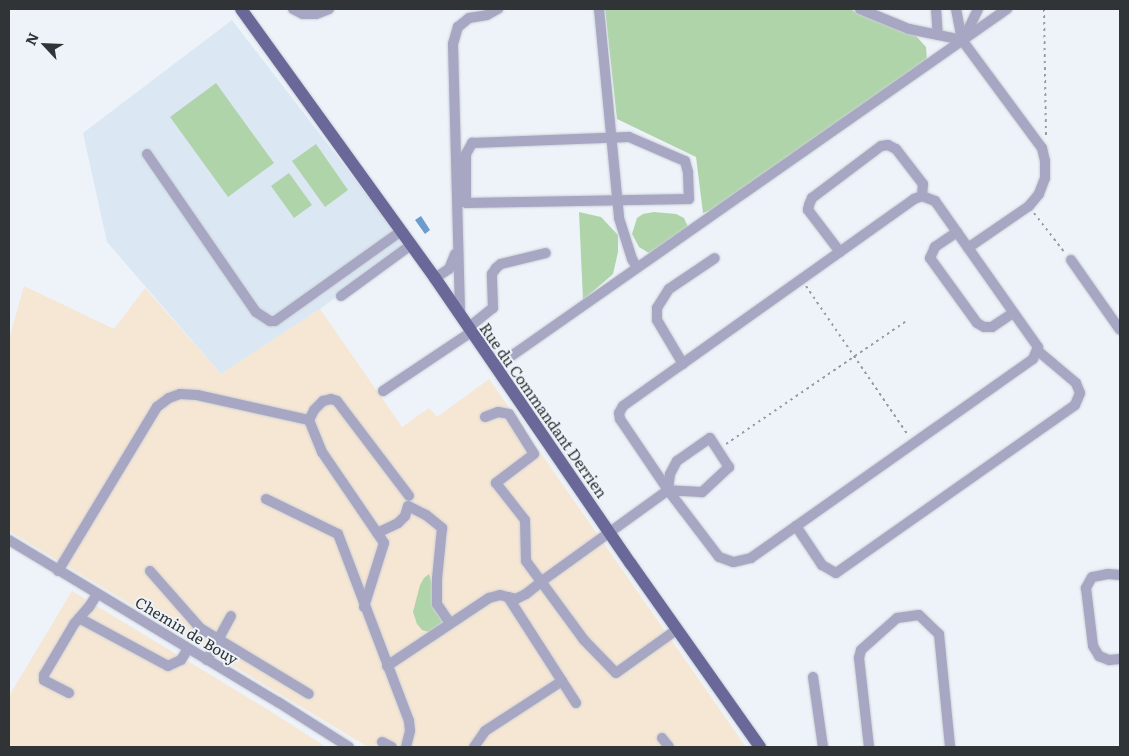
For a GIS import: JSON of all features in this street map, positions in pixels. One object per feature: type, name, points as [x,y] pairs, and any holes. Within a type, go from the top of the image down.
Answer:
[{"type":"main road","name":"Rue du Commandant Derrien","points":[[240,9],[412,245],[760,747]]},
{"type":"main road","name":"Rue du Commandant Derrien","points":[[249,9],[301,91]]},
{"type":"street","points":[[293,9],[303,14],[316,14],[329,9]]},
{"type":"street","points":[[467,326],[458,303],[453,44],[458,27],[469,18],[487,15],[498,9]]},
{"type":"street","points":[[598,9],[622,229],[637,268]]},
{"type":"street","points":[[860,9],[909,29],[962,40]]},
{"type":"street","points":[[936,9],[938,35]]},
{"type":"street","points":[[956,9],[962,40],[1042,148],[1045,161],[1045,178],[1039,194],[1029,206],[968,248]]},
{"type":"street","points":[[962,40],[978,9]]},
{"type":"street","points":[[497,366],[1007,9]]},
{"type":"street","points":[[629,137],[685,160],[688,172],[689,199],[618,199],[466,202],[466,154],[472,143],[629,137]]},
{"type":"street","points":[[840,252],[808,210],[808,205],[812,198],[881,146],[888,145],[896,148],[923,184],[922,196]]},
{"type":"street","points":[[147,154],[256,312],[270,321],[275,321],[401,231]]},
{"type":"street","points":[[796,526],[822,565],[836,573],[1075,405],[1080,393],[1076,383],[1038,351],[1038,347],[935,201],[922,196],[914,199],[623,406],[619,413],[620,419],[668,490],[719,557],[726,561],[741,562],[751,558],[796,526],[914,443],[1034,359],[1038,351]]},
{"type":"street","points":[[956,232],[935,247],[930,258],[977,323],[984,327],[992,327],[1013,313]]},
{"type":"street","points":[[341,296],[412,245]]},
{"type":"street","points":[[435,278],[443,274],[451,266],[456,245]]},
{"type":"street","points":[[383,391],[493,308],[492,274],[496,268],[502,264],[546,253]]},
{"type":"street","points":[[683,364],[657,320],[657,308],[669,289],[715,258]]},
{"type":"street","points":[[1071,260],[1120,330]]},
{"type":"street","points":[[58,571],[157,407],[168,398],[180,394],[197,395],[309,420]]},
{"type":"street","points":[[364,607],[384,543],[322,452],[309,420],[314,410],[322,401],[331,399],[337,401],[409,496]]},
{"type":"street","points":[[486,417],[498,412],[509,414],[534,454],[496,483],[525,520],[526,561],[584,640],[616,673],[672,633]]},
{"type":"street","points":[[387,666],[489,598],[500,595],[516,599],[526,594],[668,490],[702,492],[728,468],[710,438],[677,461],[670,474],[668,490]]},
{"type":"street","points":[[266,499],[338,534],[364,607],[409,721],[410,731],[406,747]]},
{"type":"street","points":[[377,533],[398,523],[405,516],[408,506],[426,515],[442,528],[437,579],[437,604],[450,623]]},
{"type":"street","name":"Chemin de Bouy","points":[[9,540],[349,747]]},
{"type":"street","points":[[150,571],[200,628],[310,694]]},
{"type":"street","points":[[1120,575],[1108,574],[1092,577],[1086,588],[1093,646],[1099,656],[1109,660],[1120,659]]},
{"type":"street","points":[[68,692],[44,680],[44,675],[79,618],[97,594]]},
{"type":"street","points":[[508,597],[576,702]]},
{"type":"street","points":[[870,747],[859,658],[860,650],[897,618],[919,615],[939,634],[950,747]]},
{"type":"street","points":[[207,660],[231,616]]},
{"type":"street","points":[[79,618],[168,666],[181,660],[188,649]]},
{"type":"street","points":[[813,677],[823,747]]},
{"type":"street","points":[[474,747],[485,731],[562,681]]},
{"type":"street","points":[[662,738],[669,747]]},
{"type":"street","points":[[382,742],[392,747]]},
{"type":"path","points":[[1044,9],[1046,136]]},
{"type":"path","points":[[1029,206],[1071,260]]},
{"type":"path","points":[[802,280],[914,443]]},
{"type":"path","points":[[717,450],[908,320]]},
{"type":"shaded area","points":[[232,20],[406,246],[320,309],[221,374],[107,242],[83,133]]},
{"type":"shaded area","points":[[24,286],[114,329],[145,288],[221,374],[320,309],[402,427],[429,408],[437,417],[489,379],[746,747],[368,747],[9,531],[9,339]]},
{"type":"shaded area","points":[[72,591],[326,747],[9,747],[9,696]]},
{"type":"green space","points":[[605,9],[849,9],[916,36],[926,47],[927,61],[714,209],[703,213],[696,157],[617,119]]},
{"type":"green space","points":[[216,83],[274,163],[228,197],[170,117]]},
{"type":"green space","points":[[316,144],[348,190],[325,207],[292,161]]},
{"type":"green space","points":[[289,173],[312,205],[294,218],[271,186]]},
{"type":"green space","points":[[579,212],[601,217],[618,235],[618,252],[613,274],[583,300]]},
{"type":"green space","points":[[654,212],[676,214],[684,218],[689,229],[649,253],[639,247],[632,234],[637,218],[643,214]]},
{"type":"green space","points":[[429,574],[443,621],[442,624],[429,632],[422,630],[417,624],[413,612],[420,585]]},
{"type":"water","points":[[421,216],[430,230],[425,234],[415,220]]}]
